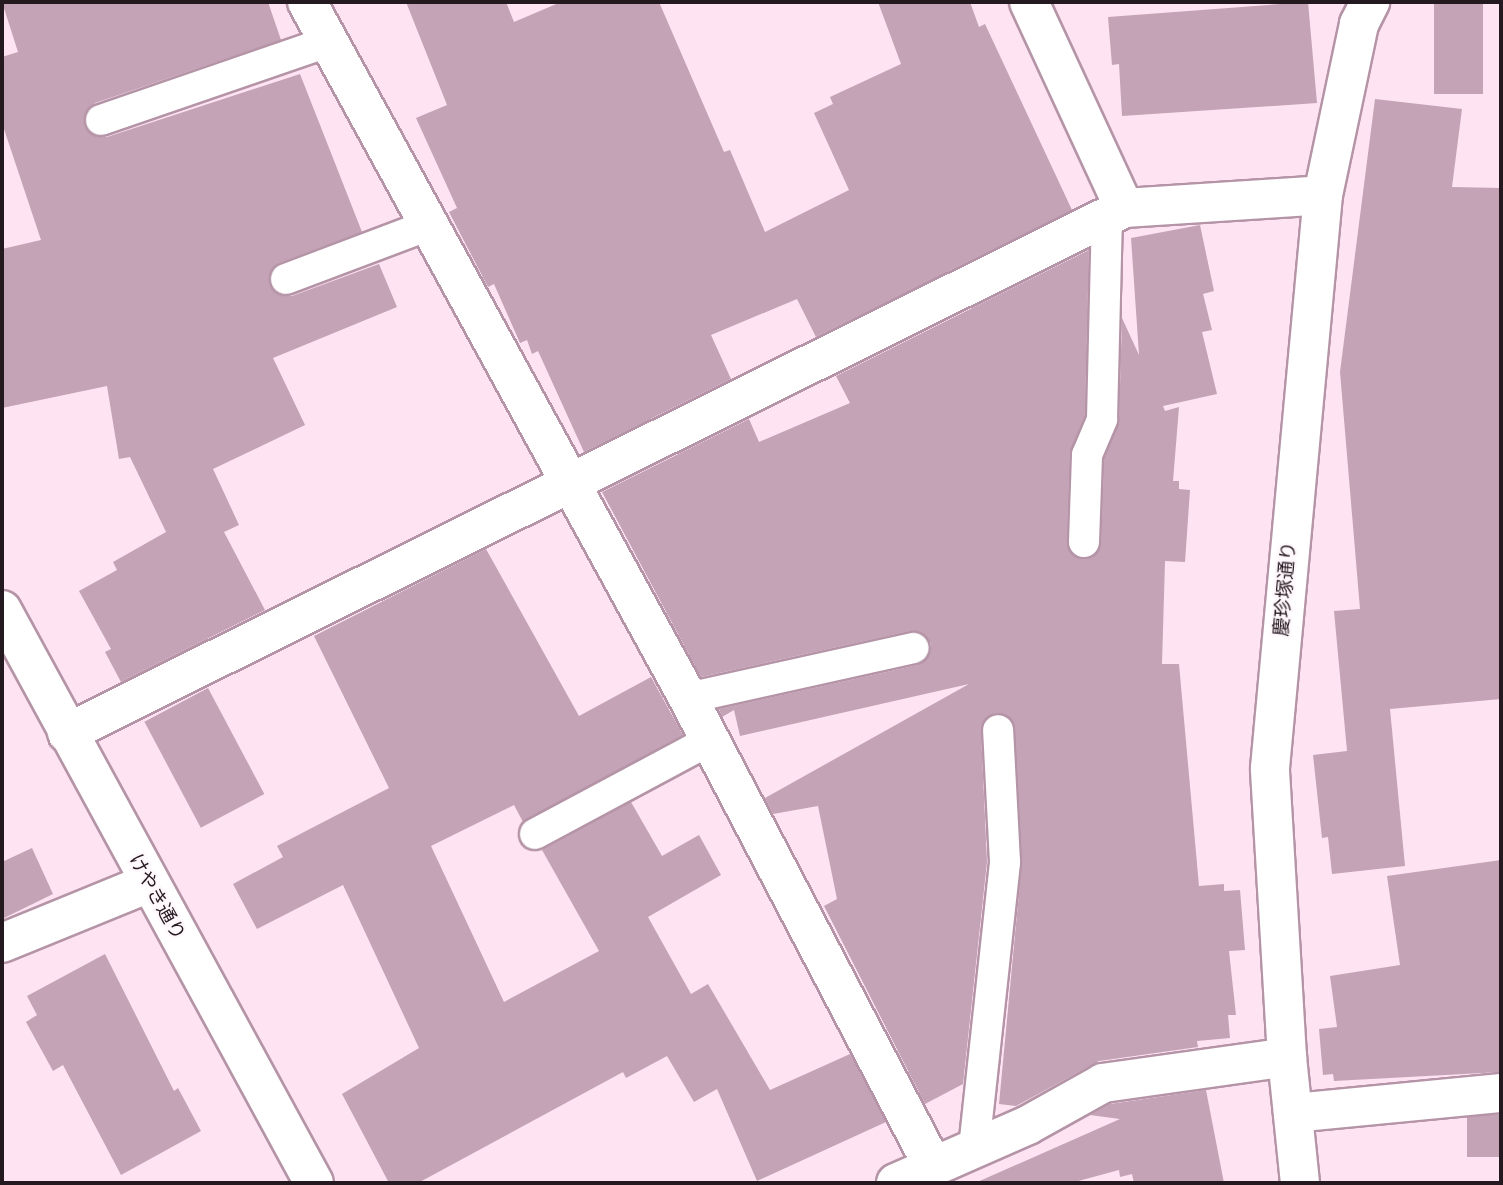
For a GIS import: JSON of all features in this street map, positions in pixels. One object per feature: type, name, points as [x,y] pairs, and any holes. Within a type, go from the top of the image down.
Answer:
[{"type":"street","points":[[307,2],[688,698],[933,1167]]},
{"type":"street","points":[[1029,2],[1115,214]]},
{"type":"street","name":"慶珍塚通り","points":[[1300,1183],[1287,1057],[1270,768],[1323,195],[1359,24],[1370,2]]},
{"type":"street","points":[[67,733],[570,480],[1115,214],[1323,195]]},
{"type":"street","name":"けやき通り","points":[[2,610],[314,1183]]},
{"type":"street","points":[[2,943],[149,883]]},
{"type":"street","points":[[896,1183],[974,1148],[1103,1083],[1287,1057]]},
{"type":"street","points":[[1293,1113],[1501,1093]]},
{"type":"lane","points":[[101,120],[328,42]]},
{"type":"lane","points":[[1084,542],[1087,455],[1102,419],[1115,214]]},
{"type":"lane","points":[[286,279],[429,225]]},
{"type":"lane","points":[[688,698],[914,648]]},
{"type":"lane","points":[[974,1148],[1005,862],[998,730]]},
{"type":"lane","points":[[535,834],[710,740]]},
{"type":"building","points":[[2,2],[268,2],[281,40],[95,103],[84,116],[85,126],[97,137],[107,137],[300,74],[362,232],[279,263],[269,276],[270,286],[283,296],[292,296],[379,264],[397,307],[273,358],[305,425],[213,469],[239,525],[224,532],[265,610],[121,682],[105,652],[111,649],[79,591],[117,570],[113,562],[166,532],[130,457],[119,459],[107,386],[2,408],[2,249],[41,240],[2,123],[2,57],[18,52]]},
{"type":"building","points":[[406,2],[506,2],[514,22],[561,2],[659,2],[724,152],[730,150],[765,232],[849,190],[814,113],[833,104],[830,97],[901,64],[878,2],[970,2],[979,27],[985,24],[1072,210],[816,337],[797,299],[711,335],[731,379],[584,452],[538,351],[532,354],[527,340],[520,343],[494,284],[488,287],[449,212],[457,208],[416,118],[447,105]]},
{"type":"building","points":[[1308,2],[1317,103],[1122,116],[1119,64],[1112,65],[1108,17]]},
{"type":"building","points":[[1434,2],[1483,2],[1483,94],[1434,94]]},
{"type":"building","points":[[1375,99],[1462,109],[1452,187],[1501,188],[1501,699],[1390,709],[1405,866],[1332,874],[1328,837],[1322,838],[1313,755],[1347,751],[1334,611],[1360,609],[1340,372]]},
{"type":"building","points":[[1200,225],[1214,291],[1203,294],[1212,330],[1202,332],[1217,394],[1163,406],[1165,411],[1179,407],[1173,481],[1179,481],[1179,489],[1190,490],[1185,562],[1165,561],[1162,664],[1179,664],[1199,886],[1224,884],[1224,891],[1240,890],[1245,950],[1229,951],[1236,1015],[1228,1015],[1230,1038],[1197,1041],[1198,1047],[1099,1061],[1016,1106],[999,1104],[1022,861],[1015,729],[1006,715],[996,713],[988,716],[981,730],[987,862],[963,1084],[925,1104],[824,906],[837,899],[818,806],[773,814],[765,798],[969,684],[740,736],[734,710],[722,717],[719,709],[918,665],[930,654],[931,644],[920,632],[910,631],[701,677],[602,492],[749,419],[759,442],[850,403],[836,376],[1089,250],[1085,415],[1070,454],[1067,541],[1074,556],[1092,558],[1101,543],[1104,459],[1119,420],[1122,318],[1139,355],[1131,238]]},
{"type":"building","points":[[486,549],[579,716],[651,677],[683,735],[523,822],[514,805],[431,846],[504,1002],[599,951],[542,850],[631,802],[662,856],[699,835],[721,875],[648,917],[691,994],[708,984],[770,1090],[850,1054],[886,1122],[757,1181],[717,1089],[694,1102],[667,1056],[626,1078],[623,1072],[418,1183],[389,1183],[342,1094],[419,1048],[343,885],[257,929],[233,884],[283,857],[277,846],[389,788],[314,636]]},
{"type":"building","points":[[208,688],[264,794],[201,828],[144,722]]},
{"type":"building","points":[[32,848],[53,894],[2,919],[2,862]]},
{"type":"building","points":[[1501,860],[1501,1072],[1334,1081],[1333,1074],[1323,1075],[1319,1029],[1337,1027],[1330,976],[1400,965],[1387,876]]},
{"type":"building","points":[[105,954],[174,1091],[178,1088],[201,1131],[121,1175],[63,1065],[53,1071],[26,1022],[37,1015],[27,996]]},
{"type":"building","points":[[1206,1090],[1224,1183],[1134,1183],[1132,1174],[1120,1177],[1119,1170],[1071,1183],[975,1183],[1120,1119],[1090,1115],[1110,1104]]},
{"type":"building","points":[[1467,1115],[1501,1115],[1501,1157],[1467,1157]]}]
